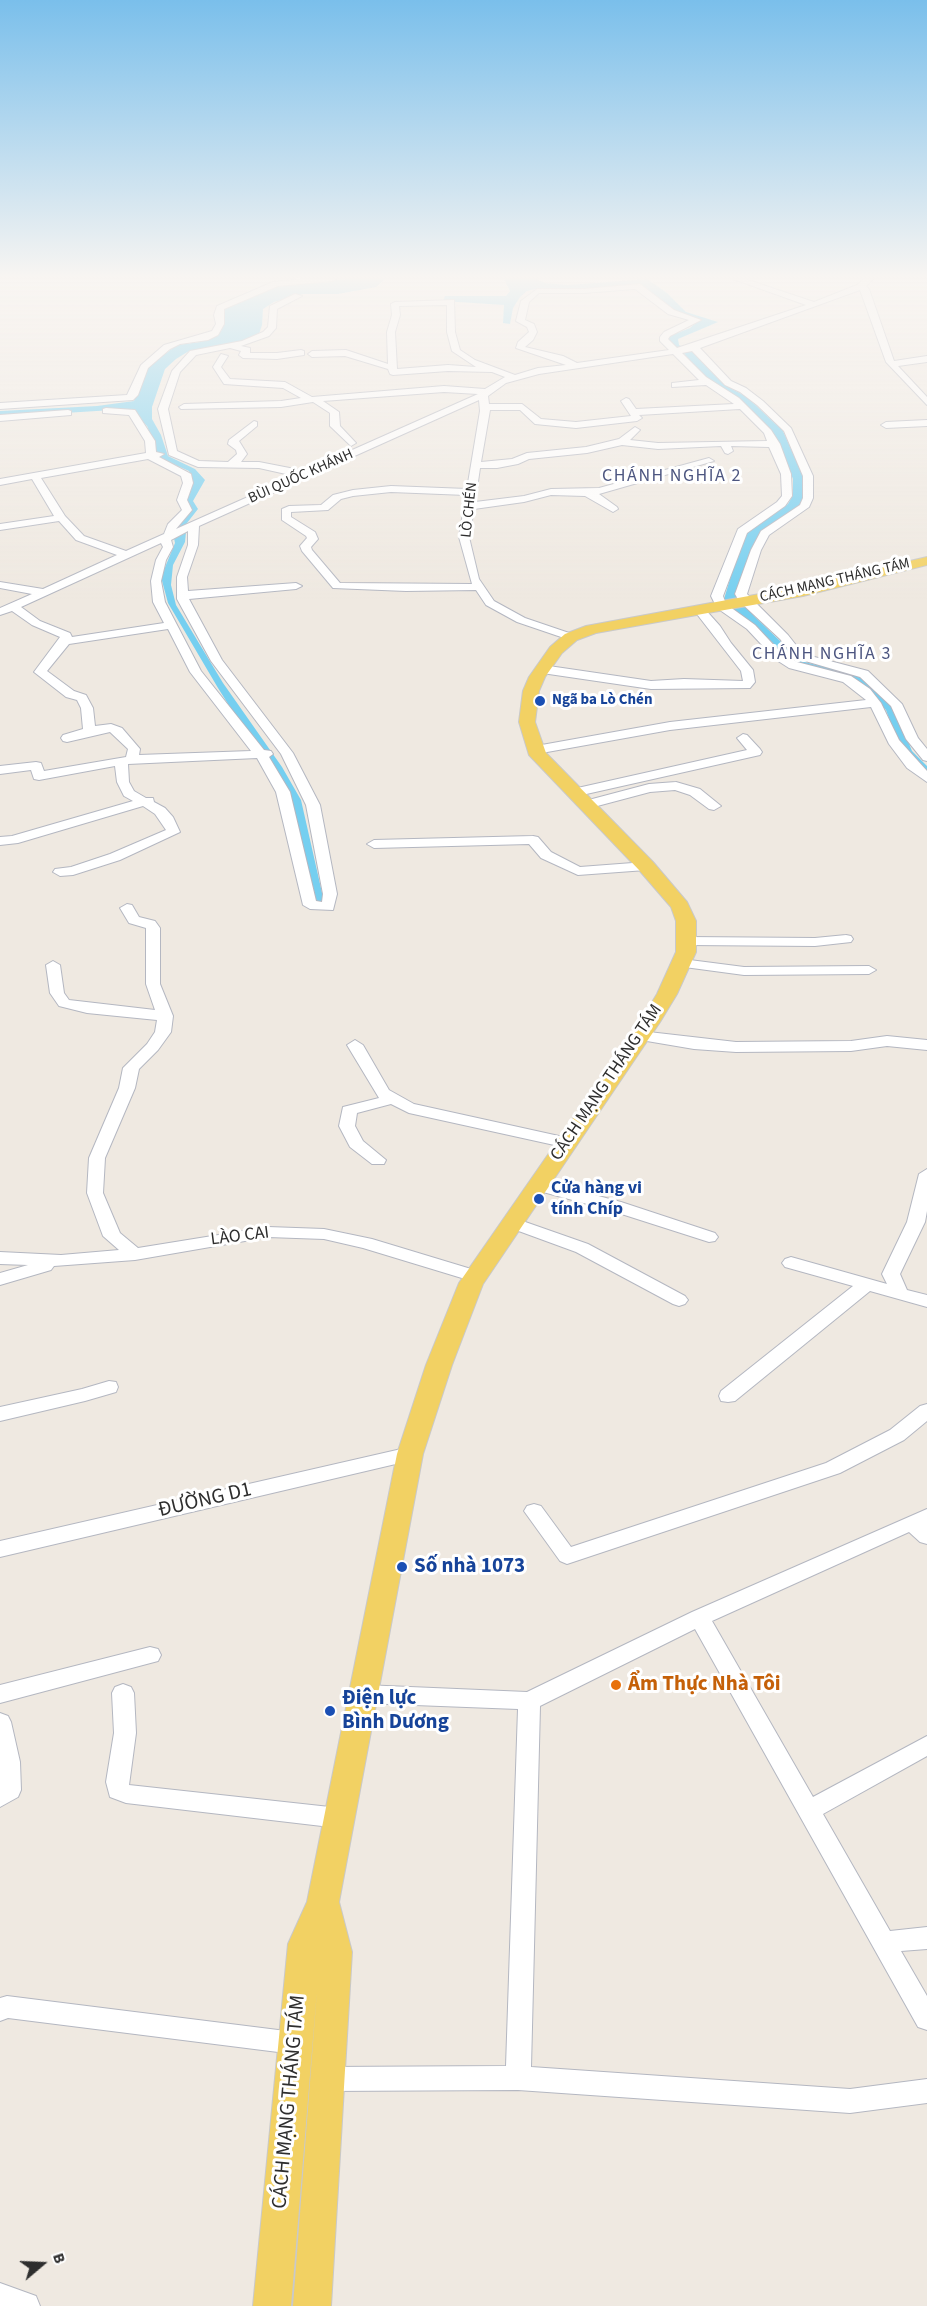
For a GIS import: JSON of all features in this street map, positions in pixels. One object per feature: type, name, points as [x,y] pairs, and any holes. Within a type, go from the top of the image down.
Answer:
[{"type":"main road","name":"CÁCH MẠNG THÁNG TÁM","points":[[272,2306],[304,1944],[323,1902],[410,1454],[439,1365],[475,1276],[568,1143],[667,994],[682,963],[687,941],[686,921],[680,906],[646,866],[579,799],[536,750],[527,722],[531,691],[542,669],[556,650],[571,637],[592,629],[803,591],[927,561]]},
{"type":"main road","name":"CÁCH MẠNG THÁNG TÁM","points":[[312,2306],[336,1952],[323,1902]]},
{"type":"street","points":[[0,406],[130,398],[136,387]]},
{"type":"street","points":[[170,453],[163,409],[171,387]]},
{"type":"street","points":[[288,387],[334,412],[335,426],[351,443]]},
{"type":"street","name":"BÙI QUỐC KHÁNH","points":[[0,612],[485,398],[497,387]]},
{"type":"street","points":[[714,387],[742,406],[768,432],[786,474],[787,496],[768,515],[742,531],[717,596],[734,603],[784,637],[799,656],[856,671],[865,676],[896,704],[912,740],[927,757]]},
{"type":"street","points":[[734,603],[741,594],[756,549],[765,533],[804,507],[809,487],[808,476],[788,430],[760,403],[736,387]]},
{"type":"street","points":[[913,387],[927,402]]},
{"type":"street","points":[[184,407],[281,404],[311,399],[444,389],[522,407],[538,422],[567,425],[634,419],[638,416],[626,401]]},
{"type":"street","name":"LÒ CHÉN","points":[[485,398],[465,537],[474,579],[490,603],[521,620],[571,637]]},
{"type":"street","points":[[635,412],[742,406]]},
{"type":"street","points":[[95,412],[126,410],[132,412],[150,441],[151,456]]},
{"type":"street","points":[[0,418],[83,412]]},
{"type":"street","points":[[886,425],[927,423]]},
{"type":"street","points":[[232,463],[242,454],[240,448],[233,444],[234,440],[254,424]]},
{"type":"street","points":[[622,442],[635,430]]},
{"type":"street","points":[[475,465],[497,465],[527,456],[587,450],[609,443],[622,442],[658,446],[726,447],[775,444]]},
{"type":"street","points":[[110,448],[119,461]]},
{"type":"street","points":[[0,482],[170,453],[198,464],[232,463],[280,467],[307,475]]},
{"type":"street","points":[[151,456],[183,471],[189,480],[182,500],[188,510],[172,526],[167,538],[168,547],[161,560],[156,581],[159,602],[196,672],[260,754],[284,792],[310,905],[328,907],[330,894],[313,805],[287,753],[218,662],[183,600],[182,577],[194,539],[192,526]]},
{"type":"street","points":[[586,494],[709,461]]},
{"type":"street","points":[[35,476],[61,519],[80,538],[126,555]]},
{"type":"street","points":[[472,492],[391,489],[353,493],[337,497],[324,508],[289,509],[286,511],[286,518],[311,534],[312,539],[305,546],[307,551],[337,586],[480,587]]},
{"type":"street","points":[[470,506],[513,501],[551,492],[597,497],[612,509]]},
{"type":"street","points":[[768,515],[788,519]]},
{"type":"street","points":[[0,528],[61,519]]},
{"type":"street","points":[[0,585],[43,592]]},
{"type":"street","points":[[183,595],[296,586]]},
{"type":"street","points":[[734,603],[751,627],[779,657],[793,665],[847,679],[865,676]]},
{"type":"street","points":[[13,606],[36,623],[66,635],[65,641],[40,672],[70,694],[82,698],[87,708],[89,731]]},
{"type":"street","points":[[542,669],[651,685],[684,683],[746,685],[749,682],[747,670],[699,609]]},
{"type":"street","points":[[65,641],[171,625]]},
{"type":"street","points":[[847,679],[866,692],[875,703],[893,741],[912,765],[927,778]]},
{"type":"street","points":[[536,750],[670,726],[875,703]]},
{"type":"street","points":[[60,872],[73,871],[115,857],[173,832],[166,817],[146,801],[129,793],[123,782],[126,761],[134,749],[118,731],[111,728],[89,731],[68,738]]},
{"type":"street","points":[[579,799],[756,752],[743,738]]},
{"type":"street","points":[[0,770],[36,766],[39,777],[126,761],[282,754]]},
{"type":"street","points":[[579,799],[676,786],[695,792],[714,806]]},
{"type":"street","points":[[0,841],[14,840],[146,801]]},
{"type":"street","points":[[374,844],[533,840],[546,855],[578,872],[646,866]]},
{"type":"street","points":[[127,908],[134,920],[150,924],[153,928],[153,984],[165,1016],[163,1032],[153,1047],[131,1068],[127,1088],[97,1158],[95,1193],[112,1236],[135,1254]]},
{"type":"street","points":[[687,941],[815,942],[846,939]]},
{"type":"street","points":[[682,963],[744,971],[869,970]]},
{"type":"street","points":[[53,965],[57,993],[64,1003],[87,1008],[165,1016]]},
{"type":"street","points":[[640,1036],[694,1044],[736,1047],[852,1046],[887,1041],[927,1045]]},
{"type":"street","points":[[355,1045],[383,1093],[409,1108],[568,1143]]},
{"type":"street","points":[[378,1160],[356,1144],[347,1126],[349,1110],[393,1099]]},
{"type":"street","points":[[900,1294],[891,1274],[916,1222],[927,1174]]},
{"type":"street","points":[[538,1185],[615,1206],[709,1237]]},
{"type":"street","points":[[511,1222],[582,1248],[679,1300]]},
{"type":"street","name":"LÀO CAI","points":[[0,1258],[61,1261],[135,1254],[268,1232],[324,1234],[366,1243],[475,1276]]},
{"type":"street","points":[[0,1279],[61,1261]]},
{"type":"street","points":[[791,1263],[927,1301]]},
{"type":"street","points":[[728,1396],[867,1284]]},
{"type":"street","points":[[0,1414],[86,1395],[109,1387]]},
{"type":"street","points":[[534,1511],[567,1556],[833,1468],[897,1435],[927,1411]]},
{"type":"street","name":"ĐƯỜNG D1","points":[[0,1549],[410,1454]]},
{"type":"street","points":[[363,1694],[529,1701],[699,1618],[922,1526]]},
{"type":"street","points":[[699,1618],[927,2019]]},
{"type":"street","points":[[0,1694],[150,1655]]},
{"type":"street","points":[[123,1693],[125,1733],[117,1782],[118,1790],[137,1797],[339,1818]]},
{"type":"street","points":[[518,2078],[529,1701]]},
{"type":"street","points":[[0,1722],[9,1762],[5,1794]]},
{"type":"street","points":[[810,1810],[927,1745]]},
{"type":"street","points":[[884,1942],[927,1938]]},
{"type":"street","points":[[0,2010],[7,2007],[294,2043]]},
{"type":"street","points":[[327,2079],[518,2078],[850,2101],[927,2091]]},
{"type":"street","points":[[0,2297],[26,2306]]},
{"type":"water","points":[[139,387],[159,387],[152,407],[152,419],[161,435],[168,456],[195,469],[205,480],[193,501],[198,509],[187,523],[185,542],[173,565],[171,585],[176,605],[223,683],[282,767],[301,800],[323,897],[322,904],[317,903],[293,807],[168,603],[161,577],[175,543],[172,529],[181,519],[193,481],[189,471],[159,458],[147,426],[129,409],[0,417],[0,411],[97,406],[134,401]]},
{"type":"water","points":[[715,387],[728,387],[747,397],[783,431],[803,476],[806,500],[791,515],[758,537],[739,597],[754,616],[801,661],[856,675],[869,682],[895,710],[912,751],[927,766],[927,777],[895,735],[886,710],[860,684],[793,663],[724,599],[743,536],[788,504],[793,495],[793,479],[780,447]]},
{"type":"place","name":"Ngã ba Lò Chén","points":[[540,701]]},
{"type":"place","name":"Cửa hàng vi tính Chíp","points":[[539,1199]]},
{"type":"place","name":"Số nhà 1073","points":[[402,1567]]},
{"type":"place","name":"Ẩm Thực Nhà Tôi","points":[[616,1685]]},
{"type":"place","name":"Điện lực Bình Dương","points":[[330,1711]]},
{"type":"district","name":"CHÁNH NGHĨA 2","points":[[672,477]]},
{"type":"district","name":"CHÁNH NGHĨA 3","points":[[822,655]]}]
